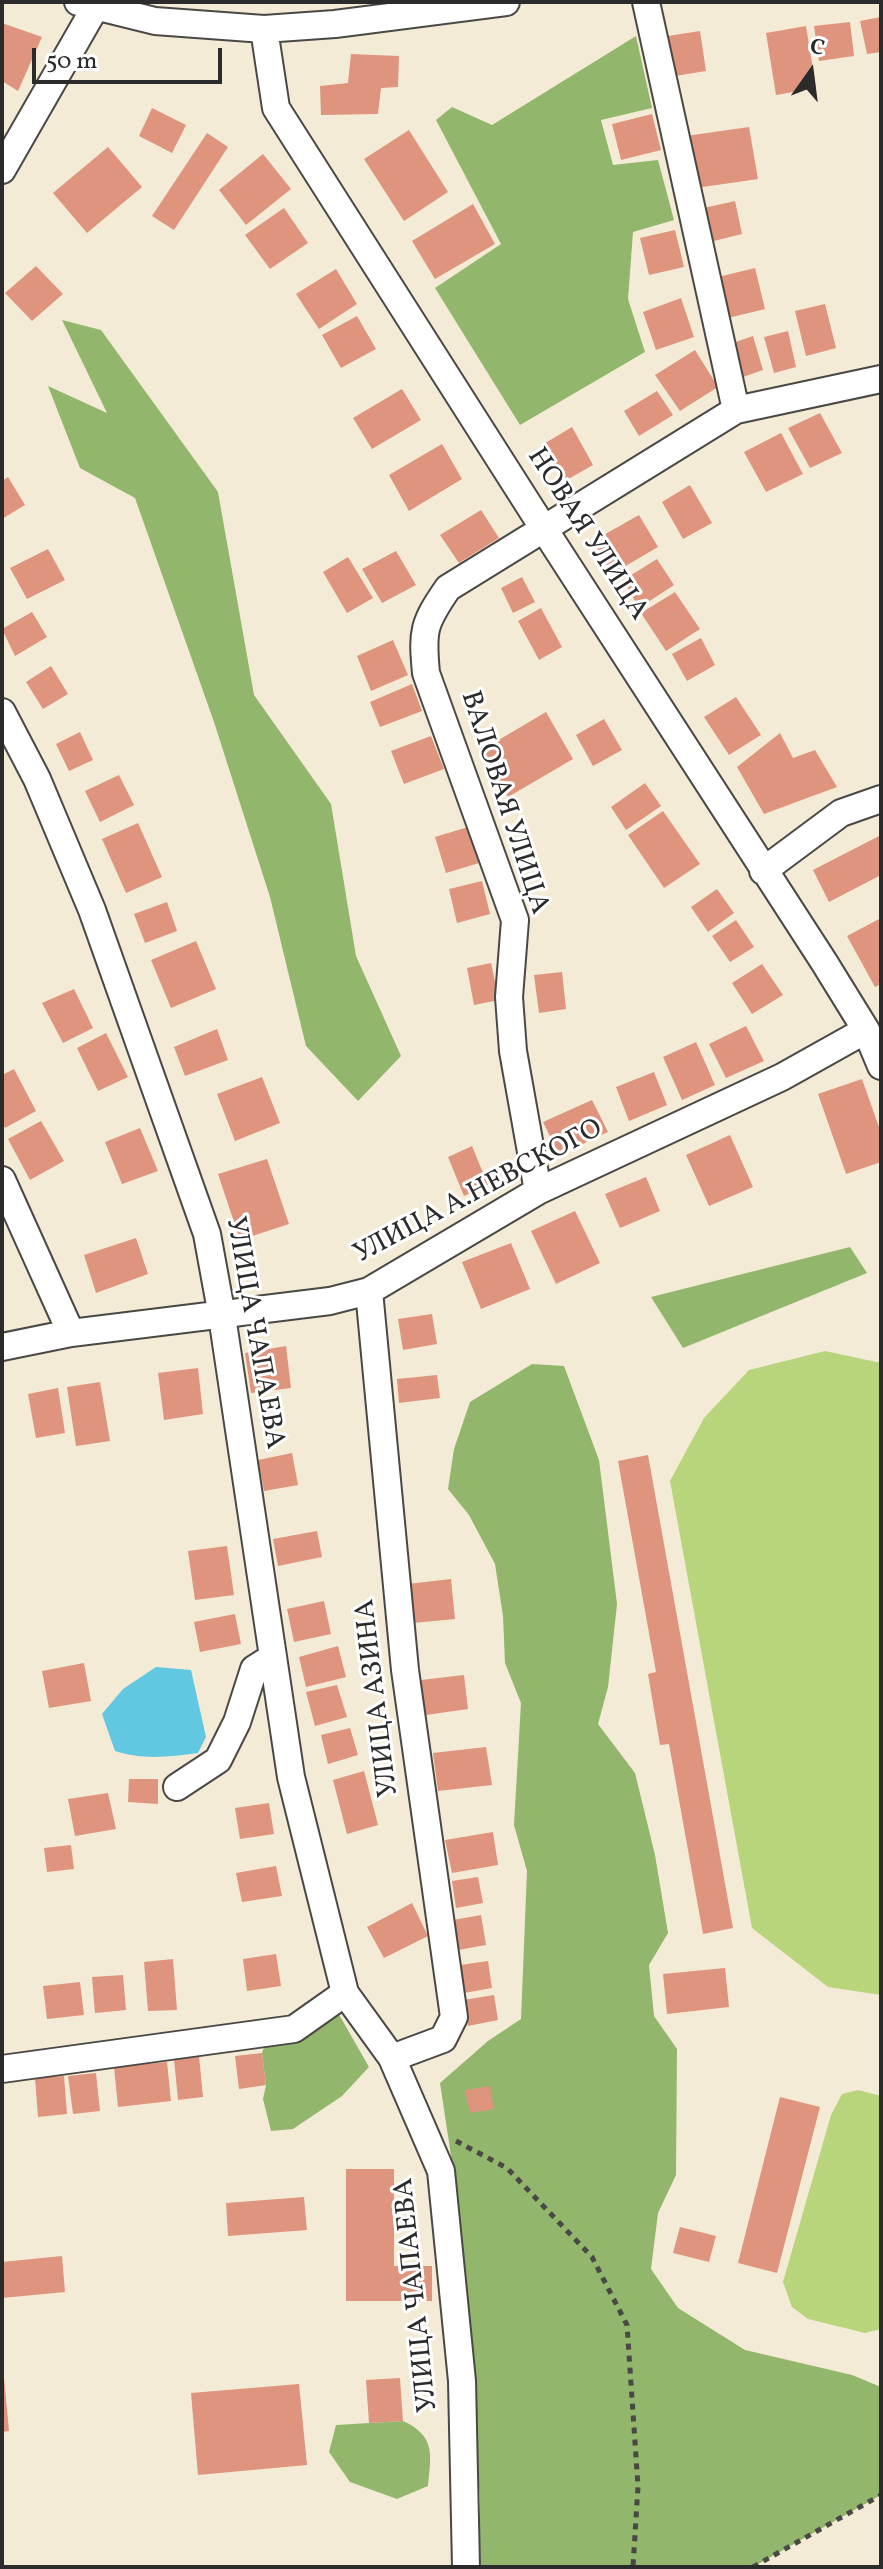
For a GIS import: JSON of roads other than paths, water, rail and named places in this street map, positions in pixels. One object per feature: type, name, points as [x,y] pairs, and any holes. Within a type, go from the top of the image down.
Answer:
[{"type":"street","points":[[2,170],[87,4],[155,21],[264,29],[336,13],[506,2]]},
{"type":"street","points":[[646,2],[736,410]]},
{"type":"street","name":"НОВАЯ УЛИЦА","points":[[264,29],[276,108],[866,1030],[881,1066]]},
{"type":"street","name":"ВАЛОВАЯ УЛИЦА","points":[[538,1191],[513,1051],[509,997],[515,920],[426,673],[422,639],[431,613],[448,588],[736,410],[881,379]]},
{"type":"street","name":"УЛИЦА ЧАПАЕВА","points":[[2,712],[37,779],[92,910],[207,1234],[291,1777],[345,1993],[392,2058],[441,2171],[462,2381],[466,2567]]},
{"type":"street","points":[[763,871],[841,813],[881,799]]},
{"type":"street","name":"УЛИЦА А.НЕВСКОГО","points":[[2,1347],[71,1333],[330,1301],[369,1291],[538,1191],[782,1077],[866,1030]]},
{"type":"street","points":[[2,1180],[71,1333]]},
{"type":"street","name":"УЛИЦА АЗИНА","points":[[369,1291],[405,1670],[454,2017],[443,2039],[392,2058]]},
{"type":"street","points":[[177,1787],[218,1760],[237,1722],[254,1669],[273,1657]]},
{"type":"street","points":[[2,2069],[294,2029],[345,1993]]},
{"type":"water","points":[[156,1667],[191,1670],[206,1737],[198,1753],[146,1757],[115,1751],[102,1714],[123,1689]]}]
